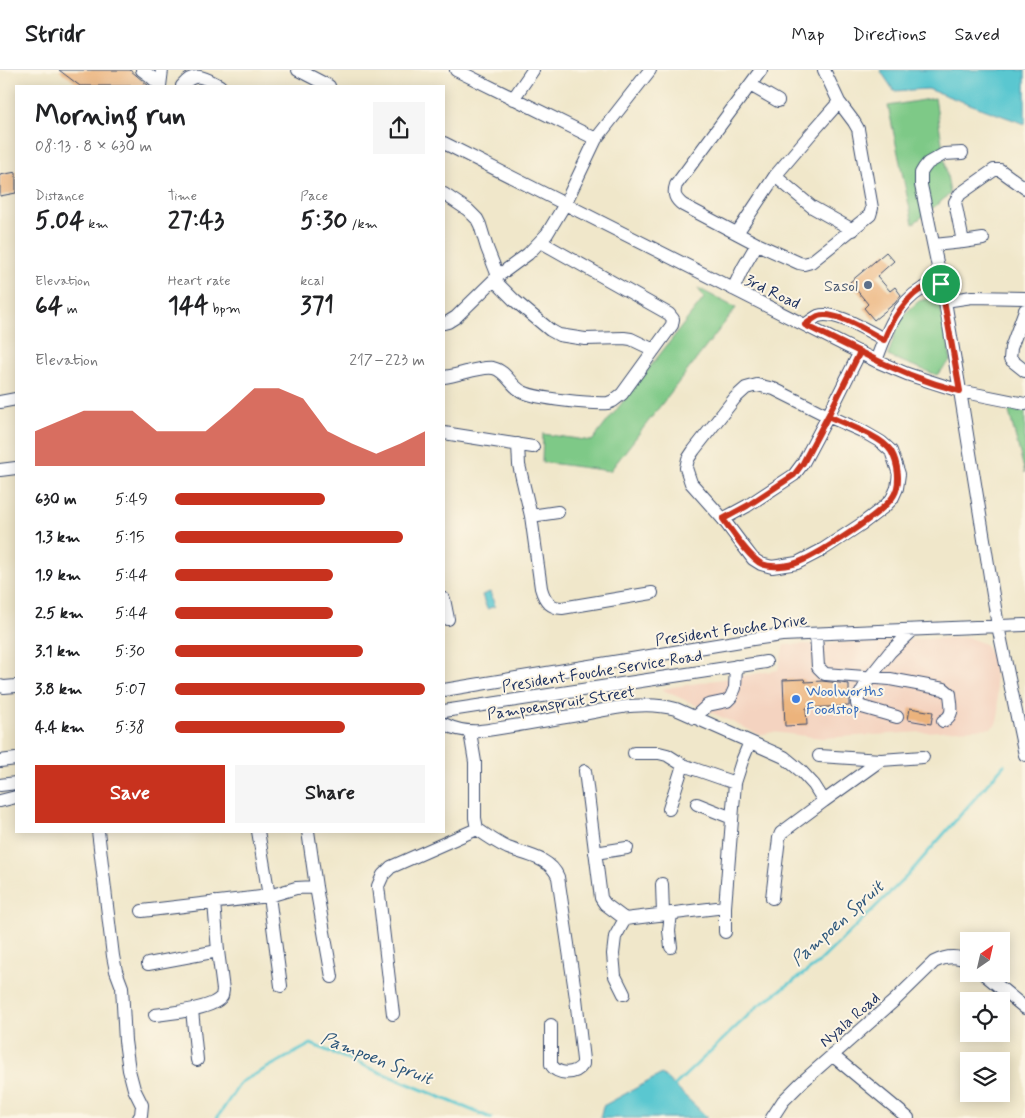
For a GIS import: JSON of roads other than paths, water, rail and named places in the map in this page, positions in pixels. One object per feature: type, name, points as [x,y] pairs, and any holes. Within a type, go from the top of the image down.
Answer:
[{"type":"street","points":[[142,70],[159,85]]},
{"type":"street","points":[[160,85],[162,70]]},
{"type":"street","points":[[298,70],[315,83]]},
{"type":"street","points":[[456,70],[596,139]]},
{"type":"street","points":[[513,98],[533,70]]},
{"type":"street","points":[[445,323],[456,317],[496,278],[541,242],[552,228],[565,204],[596,139],[650,70]]},
{"type":"street","points":[[761,70],[674,190],[676,199],[683,205],[757,244],[804,264],[810,262],[853,230],[870,215],[872,208],[858,129],[839,102],[824,70]]},
{"type":"street","points":[[183,85],[195,76],[202,77],[218,85]]},
{"type":"street","points":[[750,85],[778,101]]},
{"type":"street","points":[[737,232],[775,176],[839,102]]},
{"type":"street","name":"3rd Road","points":[[445,144],[876,361],[945,387],[1025,404]]},
{"type":"street","points":[[962,154],[944,154],[928,163],[922,173],[921,185],[945,301],[998,626],[1025,755]]},
{"type":"street","points":[[963,242],[955,202],[960,194],[994,170],[1000,170],[1025,188]]},
{"type":"street","points":[[775,176],[812,207],[853,230]]},
{"type":"street","points":[[445,195],[468,210],[477,219],[496,278],[514,300],[550,330],[559,335],[585,340],[631,339],[654,350]]},
{"type":"street","points":[[934,245],[983,239]]},
{"type":"street","points":[[445,377],[483,368],[495,369],[505,375],[523,393],[569,401],[608,403],[617,399],[622,394],[674,322],[672,316],[541,242]]},
{"type":"street","points":[[732,289],[757,244]]},
{"type":"street","points":[[876,361],[893,320],[907,302],[923,288],[941,284]]},
{"type":"street","points":[[945,301],[972,297],[1025,298]]},
{"type":"street","points":[[1025,310],[1011,348],[1010,359],[1025,371]]},
{"type":"street","points":[[805,325],[820,315],[833,316],[844,319],[884,340]]},
{"type":"street","points":[[723,519],[747,506],[794,475],[803,463],[860,352]]},
{"type":"street","points":[[757,385],[774,389],[862,431],[881,442],[891,451],[898,474],[897,488],[892,499],[884,507],[822,550],[797,563],[772,567],[761,564],[753,558],[723,519],[691,483],[686,464],[694,450],[746,388],[757,385]]},
{"type":"street","points":[[0,402],[15,399]]},
{"type":"street","points":[[445,433],[533,447]]},
{"type":"street","points":[[518,444],[519,466],[531,516],[541,588],[551,606],[562,608],[652,593]]},
{"type":"street","points":[[0,470],[15,468]]},
{"type":"street","points":[[531,516],[558,512]]},
{"type":"street","points":[[445,604],[448,619]]},
{"type":"street","name":"President Fouche Drive","points":[[445,690],[782,635],[1025,625]]},
{"type":"street","points":[[897,716],[862,707],[857,704],[857,700],[870,677],[890,652],[913,630]]},
{"type":"street","points":[[816,634],[818,667],[825,674],[899,680],[944,689],[950,694],[952,713],[948,719],[943,721]]},
{"type":"street","name":"President Fouche Service Road","points":[[445,711],[766,662]]},
{"type":"street","points":[[694,718],[708,705],[727,700],[731,697],[735,688],[736,666]]},
{"type":"street","points":[[0,686],[4,688],[15,686]]},
{"type":"street","name":"Pampoenspruit Street","points":[[445,724],[470,732],[617,708],[650,705],[664,706],[676,709],[792,762],[814,785],[824,801]]},
{"type":"street","points":[[470,732],[474,762],[475,818],[477,829],[488,838],[508,848],[545,861],[555,870],[558,877],[583,1060],[583,1064],[577,1070],[563,1072],[553,1068],[551,1064],[550,1025]]},
{"type":"street","points":[[725,932],[725,907],[736,783],[750,742]]},
{"type":"street","points":[[634,754],[659,752],[683,766],[736,783]]},
{"type":"street","points":[[819,756],[880,760],[923,757]]},
{"type":"street","points":[[0,761],[15,758]]},
{"type":"street","points":[[772,898],[781,833],[880,760]]},
{"type":"street","points":[[669,809],[683,766]]},
{"type":"street","points":[[585,771],[601,898],[605,904],[625,919],[725,907]]},
{"type":"street","points":[[0,785],[15,782]]},
{"type":"street","points":[[0,801],[15,797]]},
{"type":"street","points":[[697,804],[732,818]]},
{"type":"street","points":[[393,1014],[378,886],[391,868],[477,829]]},
{"type":"street","points":[[98,833],[114,964],[122,994],[129,1070],[134,1089],[142,1105],[139,1118]]},
{"type":"street","points":[[258,833],[281,986]]},
{"type":"street","points":[[308,833],[332,977]]},
{"type":"street","points":[[595,853],[627,848]]},
{"type":"street","points":[[662,884],[671,947]]},
{"type":"street","points":[[142,910],[269,896],[296,888],[316,886]]},
{"type":"street","points":[[155,1015],[192,1010],[220,1000],[223,990],[214,902]]},
{"type":"street","points":[[624,994],[615,976],[613,954],[615,937],[625,919]]},
{"type":"street","points":[[148,964],[218,951]]},
{"type":"street","name":"Nyala Road","points":[[772,1118],[783,1101],[895,1000],[934,962],[941,958],[960,959]]},
{"type":"street","points":[[994,982],[1025,1008]]},
{"type":"street","points":[[192,1010],[197,1060]]},
{"type":"street","points":[[832,1056],[908,1118]]},
{"type":"water","points":[[880,70],[1025,70],[1025,124],[928,89],[894,91]]},
{"type":"water","points":[[490,592],[495,606],[487,609],[482,595]]},
{"type":"water","points":[[662,1074],[708,1118],[600,1118],[603,1106]]},
{"type":"waterway","name":"Pampoen Spruit","points":[[674,1086],[758,1006],[816,965],[908,875],[1004,765]]},
{"type":"waterway","name":"Pampoen Spruit","points":[[217,1118],[241,1082],[311,1044],[491,1118]]},
{"type":"place","name":"Sasol","points":[[868,285]]},
{"type":"place","name":"Woolworths Foodstop","points":[[796,699]]}]
